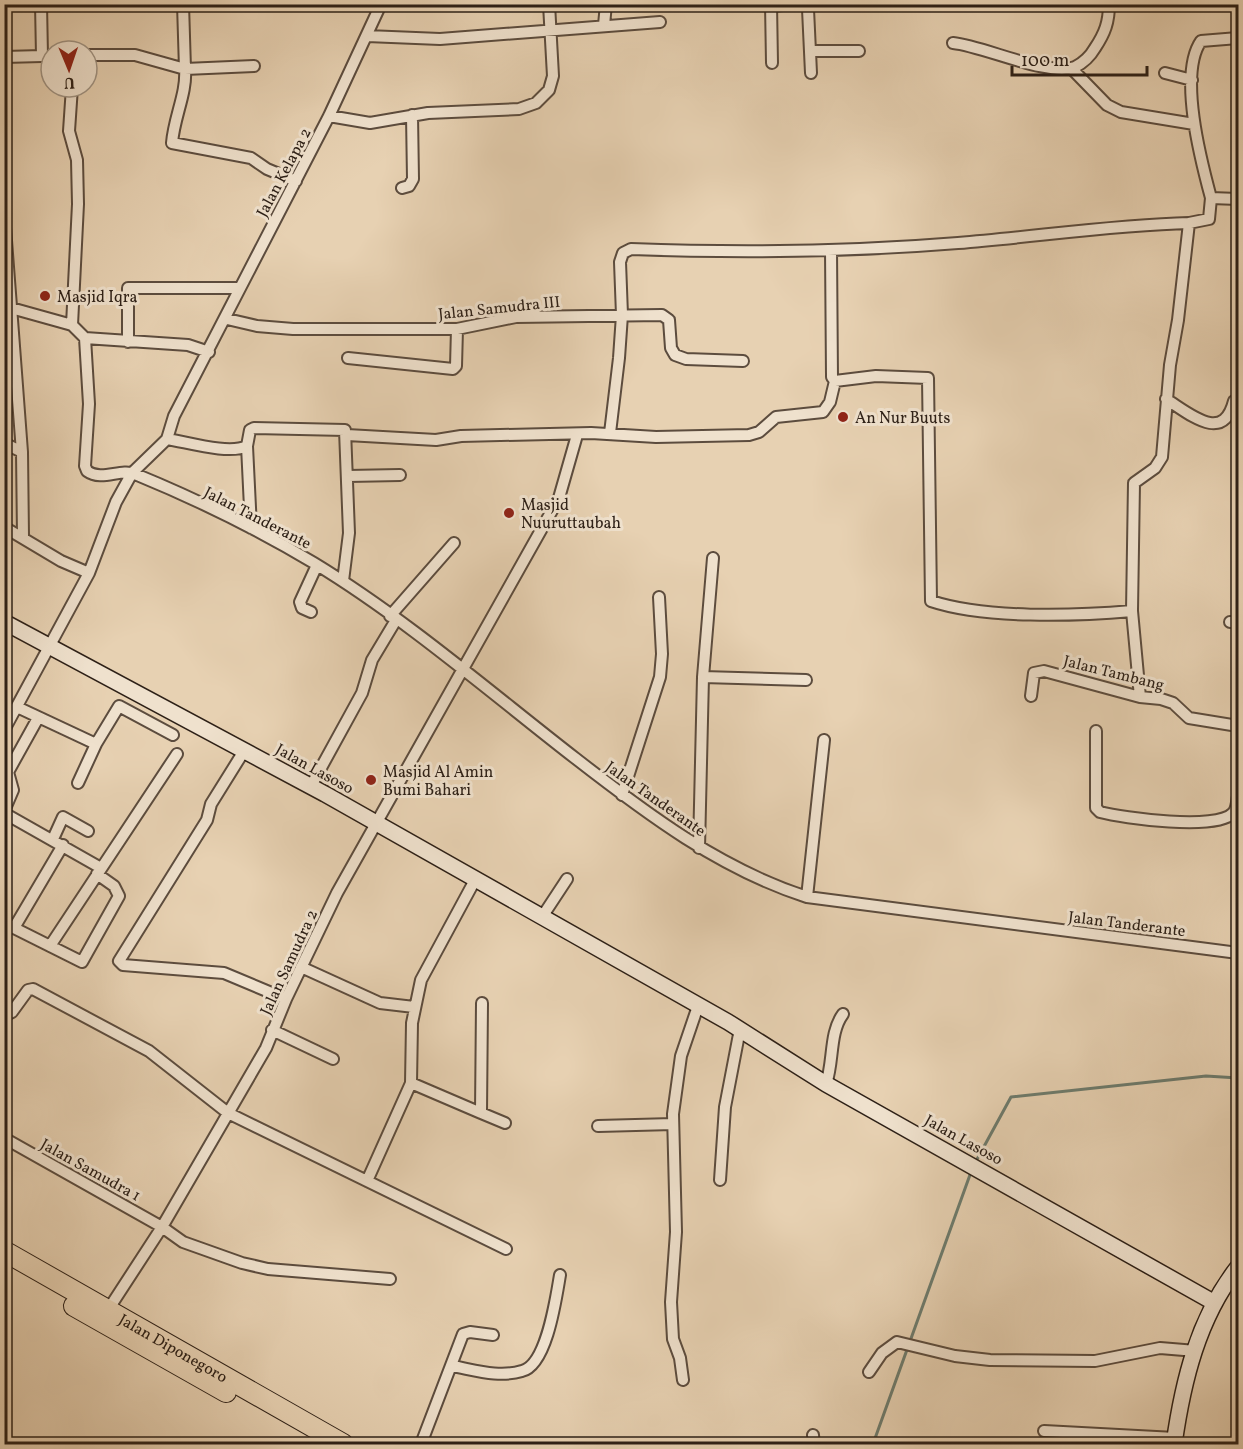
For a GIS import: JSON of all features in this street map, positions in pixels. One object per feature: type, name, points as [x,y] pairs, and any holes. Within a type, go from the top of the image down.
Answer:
[{"type":"highway","name":"Jalan Diponegoro","points":[[4,1251],[343,1444]]},
{"type":"highway","name":"Jalan Diponegoro","points":[[4,1263],[119,1332],[320,1444]]},
{"type":"street","points":[[41,4],[44,39]]},
{"type":"street","points":[[183,4],[186,84],[175,117],[172,143],[251,158],[267,169],[296,181]]},
{"type":"street","name":"Jalan Kelapa 2","points":[[4,730],[89,573],[116,502],[132,473],[167,440],[174,416],[227,319],[240,288],[329,116],[381,4]]},
{"type":"street","points":[[329,116],[370,123],[412,115],[519,109],[536,103],[546,94],[552,83],[549,4]]},
{"type":"street","points":[[604,25],[606,4]]},
{"type":"street","points":[[772,63],[771,5],[794,4]]},
{"type":"street","points":[[804,4],[808,9],[811,73]]},
{"type":"street","points":[[953,43],[970,45],[991,53],[1047,67],[1071,68],[1078,66],[1091,54],[1106,31],[1109,4]]},
{"type":"street","points":[[367,36],[440,39],[660,22]]},
{"type":"street","points":[[610,433],[622,315],[620,262],[623,253],[631,249],[831,250],[958,243],[1189,223],[1209,219],[1211,198],[1194,124],[1192,80],[1194,56],[1201,41],[1239,38]]},
{"type":"street","points":[[811,51],[860,51]]},
{"type":"street","points":[[99,55],[135,55],[185,69],[254,66]]},
{"type":"street","points":[[4,57],[39,56]]},
{"type":"street","points":[[1071,68],[1107,105],[1121,112],[1194,124]]},
{"type":"street","points":[[1165,73],[1192,80]]},
{"type":"street","points":[[71,99],[69,131],[77,160],[78,204],[72,325]]},
{"type":"street","points":[[402,188],[409,186],[413,179],[412,115]]},
{"type":"street","points":[[1211,198],[1239,199]]},
{"type":"street","points":[[4,214],[22,452],[23,536]]},
{"type":"street","points":[[1140,697],[1132,611],[1134,483],[1159,464],[1164,444],[1166,399],[1189,223]]},
{"type":"street","points":[[831,250],[830,357],[831,377],[835,381]]},
{"type":"street","points":[[128,342],[128,288],[240,288]]},
{"type":"street","points":[[11,308],[72,325],[85,338],[188,345],[209,352]]},
{"type":"street","name":"Jalan Samudra III","points":[[227,319],[257,326],[292,329],[457,329],[516,317],[662,315],[669,320],[673,352],[682,358],[743,361]]},
{"type":"street","points":[[348,358],[453,369],[456,366],[457,329]]},
{"type":"street","points":[[85,338],[89,404],[85,466],[87,471],[98,476],[132,473]]},
{"type":"street","points":[[4,369],[16,375]]},
{"type":"street","points":[[835,381],[876,376],[927,378],[931,601],[984,610],[1030,614],[1132,611]]},
{"type":"street","points":[[347,435],[436,440],[461,436],[610,433],[656,437],[755,434],[776,417],[823,412],[830,402],[835,381]]},
{"type":"street","points":[[1166,399],[1201,421],[1209,423],[1222,423],[1230,416],[1234,401]]},
{"type":"street","points":[[251,528],[247,446],[250,430],[254,428],[342,429],[347,435],[349,533],[343,581]]},
{"type":"street","points":[[375,823],[558,498],[571,463],[577,435]]},
{"type":"street","points":[[167,440],[229,448],[247,446]]},
{"type":"street","points":[[4,443],[22,452]]},
{"type":"street","name":"Jalan Tanderante","points":[[132,473],[251,528],[343,581],[462,670],[622,795],[699,848],[769,884],[807,897],[1239,953]]},
{"type":"street","points":[[348,476],[400,475]]},
{"type":"street","points":[[4,527],[23,536],[61,561],[89,573]]},
{"type":"street","points":[[311,786],[362,693],[372,660],[393,618],[454,543]]},
{"type":"street","points":[[699,848],[703,677],[713,558]]},
{"type":"street","points":[[311,612],[302,608],[300,602],[317,565]]},
{"type":"street","points":[[622,795],[660,677],[662,654],[659,597]]},
{"type":"street","name":"Jalan Lasoso","points":[[4,622],[311,786],[740,1029],[826,1083],[966,1160],[1213,1302]]},
{"type":"street","name":"Jalan Tambang","points":[[1031,696],[1034,673],[1044,671],[1140,697],[1161,699],[1173,703],[1189,718],[1239,726]]},
{"type":"street","points":[[703,677],[806,680]]},
{"type":"street","points":[[78,783],[96,744],[119,706],[173,735]]},
{"type":"street","points":[[17,707],[96,744]]},
{"type":"street","points":[[38,718],[8,772],[13,790],[4,812],[63,845],[99,871],[114,885],[119,896],[85,960],[79,962],[9,925],[63,845]]},
{"type":"street","points":[[1096,731],[1096,808],[1100,813],[1172,823],[1195,822],[1229,816],[1236,809],[1239,796]]},
{"type":"street","points":[[807,897],[824,740]]},
{"type":"street","points":[[244,751],[211,804],[207,820],[120,955],[119,963],[224,973],[286,999]]},
{"type":"street","points":[[50,946],[177,754]]},
{"type":"street","points":[[53,839],[63,817],[88,831]]},
{"type":"street","name":"Jalan Samudra 2","points":[[108,1310],[162,1227],[266,1048],[286,999],[375,823]]},
{"type":"street","points":[[542,917],[567,879]]},
{"type":"street","points":[[367,1181],[411,1083],[414,1007],[425,972],[475,880]]},
{"type":"street","points":[[302,967],[380,1003],[414,1007]]},
{"type":"street","points":[[4,1016],[12,1012],[28,990],[33,989],[149,1051],[228,1113],[506,1249]]},
{"type":"street","points":[[481,1113],[482,1003]]},
{"type":"street","points":[[683,1380],[680,1358],[673,1339],[671,1302],[676,1232],[673,1124],[681,1056],[698,1005]]},
{"type":"street","points":[[826,1083],[832,1062],[835,1033],[843,1014]]},
{"type":"street","points":[[720,1180],[725,1107],[740,1029]]},
{"type":"street","points":[[272,1030],[333,1059]]},
{"type":"street","points":[[411,1083],[505,1123]]},
{"type":"street","points":[[598,1126],[673,1124]]},
{"type":"street","name":"Jalan Samudra 1","points":[[4,1138],[162,1227],[183,1242],[242,1263],[325,1275],[390,1279]]},
{"type":"street","points":[[1044,1431],[1174,1441],[1180,1401],[1213,1302],[1239,1267]]},
{"type":"street","points":[[452,1366],[500,1374],[524,1371],[536,1364],[555,1305],[560,1275]]},
{"type":"street","points":[[421,1444],[463,1334],[470,1332],[493,1335]]},
{"type":"street","points":[[869,1372],[882,1353],[897,1342],[955,1356],[990,1360],[1095,1361],[1160,1348],[1196,1351]]},
{"type":"waterway","points":[[975,1163],[1011,1097],[1206,1076],[1238,1078]]},
{"type":"waterway","points":[[873,1444],[971,1172]]},
{"type":"place","name":"Masjid Iqra","points":[[45,296]]},
{"type":"place","name":"An Nur Buuts","points":[[843,417]]},
{"type":"place","name":"Masjid Nuuruttaubah","points":[[509,513]]},
{"type":"place","name":"Masjid Al Amin Bumi Bahari","points":[[371,780]]}]
